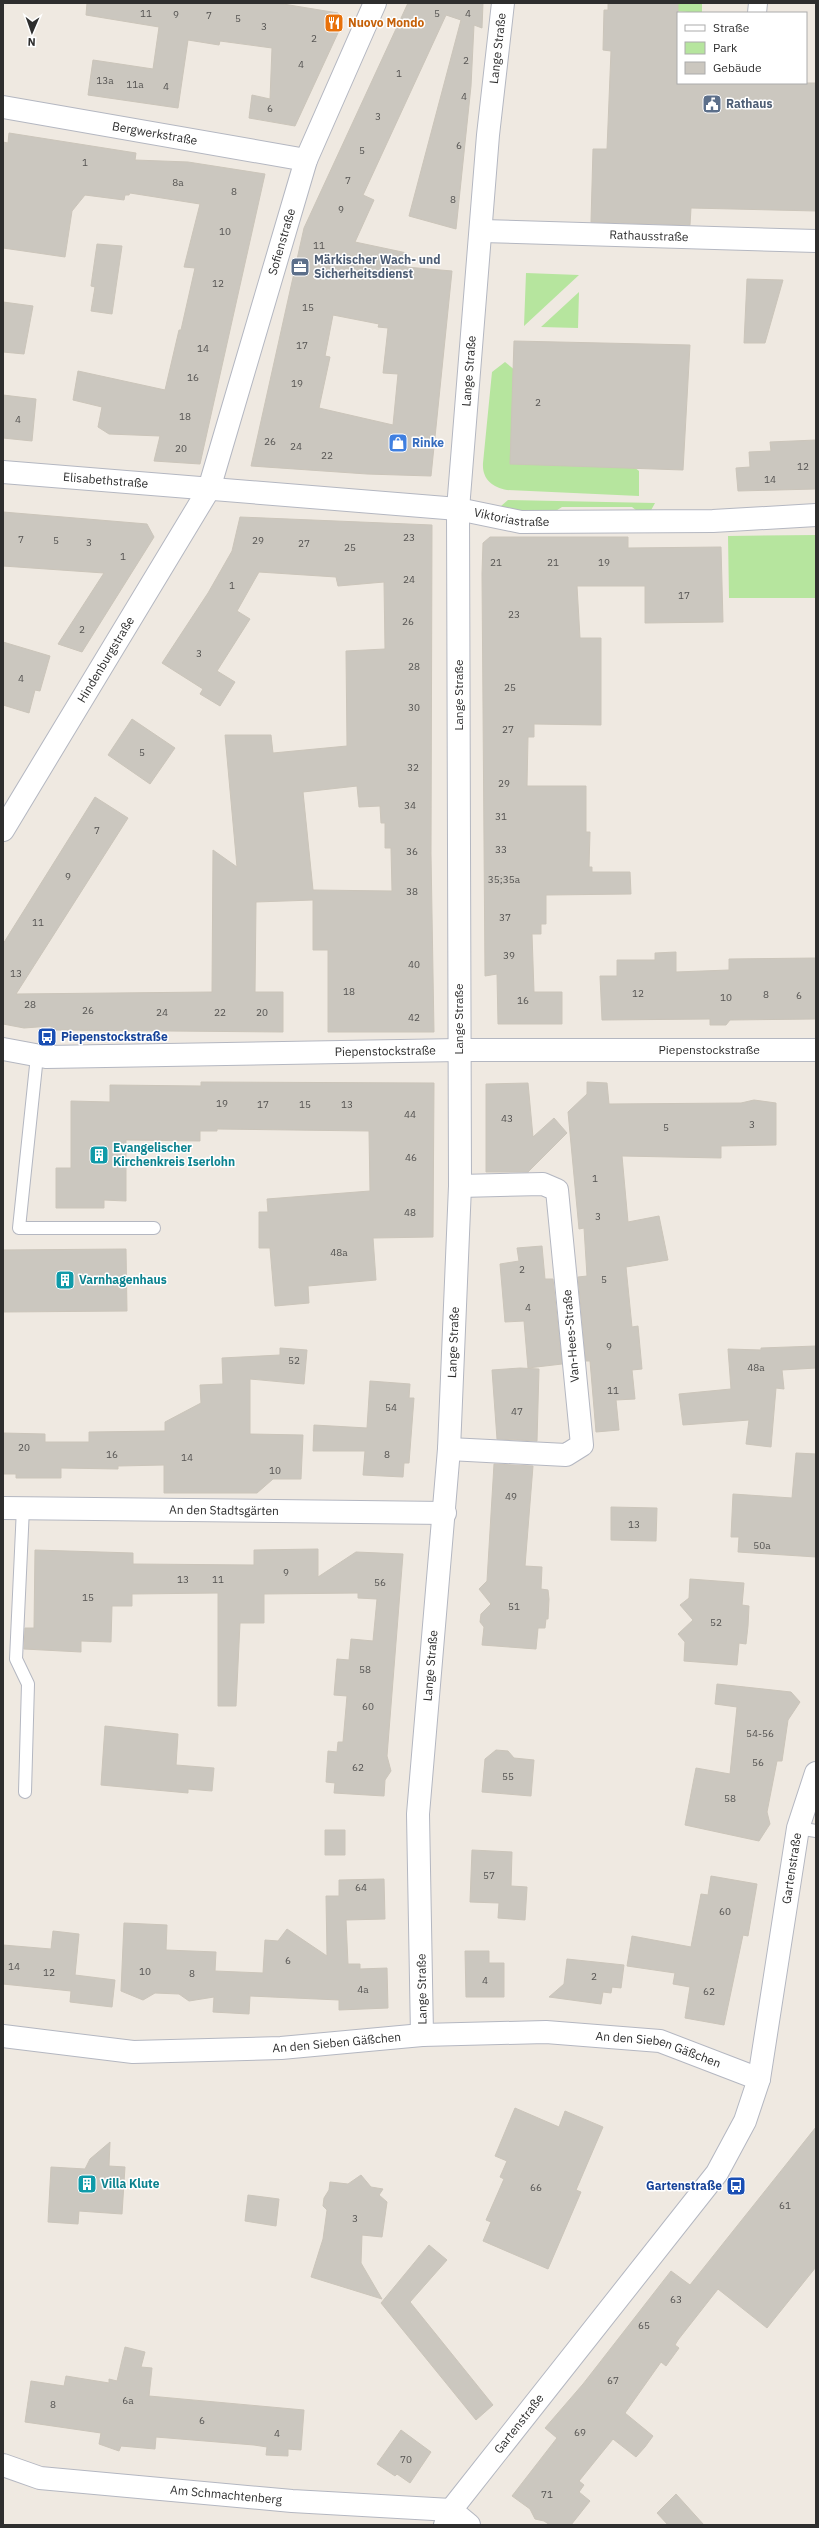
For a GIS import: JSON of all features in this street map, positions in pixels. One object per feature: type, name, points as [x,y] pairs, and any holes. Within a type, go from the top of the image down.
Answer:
[{"type":"street","name":"Sofienstraße","points":[[209,489],[306,160],[375,3]]},
{"type":"street","name":"Lange Straße","points":[[422,2036],[418,1814],[445,1513],[460,1186],[458,509],[482,231],[488,135],[503,3]]},
{"type":"street","name":"Bergwerkstraße","points":[[3,107],[306,160]]},
{"type":"street","name":"Rathausstraße","points":[[482,231],[816,241]]},
{"type":"street","name":"Elisabethstraße","points":[[3,472],[209,489]]},
{"type":"street","name":"Viktoriastraße","points":[[209,489],[458,509],[521,522],[713,521],[816,515]]},
{"type":"street","name":"Hindenburgstraße","points":[[3,830],[209,489]]},
{"type":"street","name":"Piepenstockstraße","points":[[3,1049],[37,1056],[459,1050],[816,1050]]},
{"type":"street","name":"Van-Hees-Straße","points":[[449,1449],[566,1456],[582,1445],[557,1190],[543,1184],[460,1186]]},
{"type":"street","name":"An den Stadtsgärten","points":[[13,1508],[445,1513]]},
{"type":"street","name":"Gartenstraße","points":[[448,2517],[717,2173],[745,2121],[759,2080],[807,1830],[816,1773]]},
{"type":"street","name":"An den Sieben Gäßchen","points":[[3,2036],[133,2052],[281,2048],[422,2036],[546,2032],[660,2041],[759,2080]]},
{"type":"street","name":"Am Schmachtenberg","points":[[3,2465],[40,2478],[448,2517]]},
{"type":"street","points":[[448,2517],[469,2525]]},
{"type":"lane","points":[[37,1056],[19,1228],[154,1228]]},
{"type":"lane","points":[[13,1508],[16,1659],[28,1684],[25,1792]]},
{"type":"green space","points":[[661,3],[702,3],[702,12],[661,10]]},
{"type":"green space","points":[[526,273],[579,275],[524,326]]},
{"type":"green space","points":[[579,292],[578,328],[541,327]]},
{"type":"green space","points":[[505,362],[639,471],[639,496],[507,490],[497,487],[486,478],[483,463],[492,372]]},
{"type":"green space","points":[[508,500],[655,503],[649,514],[641,514],[632,507],[562,507],[551,514],[514,512],[501,506]]},
{"type":"green space","points":[[816,535],[816,598],[729,598],[728,536]]},
{"type":"building","points":[[87,3],[277,3],[338,13],[343,22],[295,126],[249,118],[252,95],[270,99],[272,48],[220,41],[219,45],[188,40],[178,108],[88,95],[93,60],[153,69],[159,27],[86,15]]},
{"type":"building","points":[[408,3],[483,3],[482,28],[474,25],[471,86],[456,229],[409,216],[461,20],[446,15],[363,195],[374,200],[355,242],[407,253],[406,267],[452,271],[431,476],[367,474],[251,466],[304,228]],"holes":[[[333,315],[379,324],[378,327],[388,328],[383,373],[398,374],[393,425],[319,408],[330,357],[325,356]]]},
{"type":"building","name":"Rathaus","points":[[608,3],[678,3],[677,84],[816,83],[816,211],[691,208],[690,225],[591,222],[593,149],[607,149],[611,51],[603,50],[604,10],[608,10]]},
{"type":"building","points":[[9,133],[136,153],[135,160],[188,162],[265,174],[200,464],[154,461],[160,436],[109,434],[98,427],[102,407],[73,400],[78,371],[165,390],[179,330],[181,330],[195,268],[184,267],[200,204],[130,193],[129,195],[125,195],[124,200],[85,195],[72,211],[65,257],[3,248],[3,142],[8,143]]},
{"type":"building","points":[[97,244],[122,246],[112,314],[91,311],[95,287],[91,286]]},
{"type":"building","points":[[747,279],[783,280],[765,343],[744,343]]},
{"type":"building","points":[[3,302],[33,306],[24,354],[3,352]]},
{"type":"building","points":[[514,341],[690,345],[683,470],[510,464]]},
{"type":"building","points":[[3,395],[36,399],[32,441],[3,438]]},
{"type":"building","points":[[816,440],[816,489],[738,491],[736,468],[750,467],[749,452],[771,451],[770,442]]},
{"type":"building","points":[[3,512],[147,524],[154,537],[82,652],[58,644],[104,573],[3,566]]},
{"type":"building","points":[[240,517],[432,525],[431,854],[434,1032],[328,1032],[328,950],[313,950],[313,900],[256,902],[255,992],[283,992],[283,1032],[51,1030],[51,1026],[24,1028],[3,1024],[3,944],[95,797],[128,818],[16,994],[212,992],[213,850],[237,867],[225,735],[271,735],[273,753],[347,746],[346,651],[385,649],[384,582],[338,586],[336,577],[259,572],[237,611],[250,619],[217,671],[235,682],[220,706],[200,694],[203,689],[162,663],[208,593],[232,551]],"holes":[[[357,786],[359,807],[380,806],[381,823],[385,823],[385,848],[391,848],[392,891],[313,890],[303,792]]]},
{"type":"building","points":[[490,537],[628,537],[628,548],[721,547],[723,622],[645,623],[645,586],[577,586],[580,638],[601,638],[601,725],[534,724],[534,737],[528,737],[527,786],[586,786],[586,832],[590,832],[589,867],[592,867],[592,872],[630,872],[631,894],[546,895],[546,924],[541,924],[541,934],[532,934],[534,992],[562,992],[562,1024],[498,1024],[497,974],[485,976],[482,574],[483,543]]},
{"type":"building","points":[[3,642],[50,656],[40,691],[35,690],[29,713],[3,705]]},
{"type":"building","points":[[132,719],[175,748],[150,784],[108,755]]},
{"type":"building","points":[[676,952],[676,972],[729,970],[729,959],[816,958],[816,1019],[730,1020],[726,1025],[710,1025],[710,1019],[602,1020],[600,976],[617,976],[617,960],[655,960],[655,953]]},
{"type":"building","points":[[201,1082],[434,1083],[433,1237],[373,1238],[376,1280],[308,1286],[309,1303],[275,1306],[270,1248],[259,1248],[259,1212],[268,1212],[267,1199],[370,1191],[369,1131],[217,1129],[217,1131],[200,1131],[200,1141],[126,1140],[126,1201],[104,1200],[104,1208],[56,1208],[56,1168],[71,1168],[71,1101],[110,1102],[110,1085],[201,1086]]},
{"type":"building","points":[[587,1082],[607,1083],[609,1104],[741,1103],[754,1100],[776,1103],[776,1145],[721,1146],[721,1158],[622,1156],[628,1222],[659,1216],[668,1260],[626,1267],[632,1327],[638,1326],[642,1369],[632,1370],[635,1399],[616,1400],[619,1430],[596,1432],[590,1361],[586,1361],[578,1277],[587,1276],[584,1228],[579,1229],[568,1112],[587,1094]]},
{"type":"building","points":[[528,1083],[533,1137],[554,1118],[567,1133],[528,1172],[486,1172],[486,1084]]},
{"type":"building","points":[[542,1246],[545,1279],[553,1279],[562,1364],[528,1368],[524,1321],[505,1322],[500,1264],[519,1261],[517,1248]]},
{"type":"building","name":"Varnhagenhaus","points":[[126,1249],[127,1311],[3,1312],[3,1250]]},
{"type":"building","points":[[816,1346],[816,1368],[782,1370],[784,1389],[776,1388],[771,1447],[746,1444],[749,1420],[683,1425],[679,1394],[731,1389],[728,1349],[761,1350],[761,1348]]},
{"type":"building","points":[[280,1348],[307,1350],[304,1384],[250,1379],[250,1434],[303,1435],[301,1479],[273,1479],[257,1493],[164,1493],[164,1465],[118,1466],[118,1469],[61,1468],[61,1478],[16,1478],[16,1474],[3,1474],[3,1433],[45,1434],[45,1442],[89,1442],[89,1432],[165,1431],[165,1422],[201,1403],[200,1385],[223,1384],[222,1358],[280,1355]]},
{"type":"building","points":[[520,1368],[539,1369],[537,1441],[497,1439],[492,1370]]},
{"type":"building","points":[[370,1381],[410,1384],[409,1398],[414,1398],[409,1463],[404,1463],[403,1477],[363,1475],[365,1451],[313,1451],[314,1425],[367,1428]]},
{"type":"building","points":[[796,1453],[816,1454],[816,1557],[738,1552],[739,1537],[731,1537],[733,1494],[792,1498]]},
{"type":"building","points":[[494,1464],[533,1466],[525,1566],[542,1567],[541,1589],[548,1590],[549,1599],[548,1619],[546,1619],[545,1628],[538,1628],[536,1649],[482,1645],[484,1627],[480,1622],[481,1614],[491,1604],[479,1589],[487,1581]]},
{"type":"building","points":[[611,1507],[657,1508],[656,1541],[611,1540]]},
{"type":"building","points":[[318,1549],[318,1577],[356,1552],[403,1554],[387,1756],[391,1771],[385,1780],[384,1796],[334,1793],[335,1783],[326,1782],[328,1751],[337,1752],[338,1742],[343,1742],[347,1696],[334,1695],[337,1659],[349,1660],[351,1639],[373,1641],[377,1599],[358,1598],[358,1593],[264,1594],[264,1623],[240,1623],[236,1706],[218,1706],[218,1593],[132,1594],[132,1606],[112,1606],[111,1642],[81,1641],[81,1652],[24,1649],[25,1628],[34,1628],[35,1550],[133,1553],[133,1564],[254,1565],[254,1550]]},
{"type":"building","points":[[690,1579],[744,1583],[742,1605],[749,1606],[748,1626],[746,1644],[739,1643],[737,1665],[684,1661],[685,1642],[678,1634],[693,1620],[680,1605],[689,1598]]},
{"type":"building","points":[[717,1684],[791,1692],[800,1702],[788,1720],[782,1761],[777,1761],[767,1812],[770,1824],[759,1841],[685,1825],[696,1768],[730,1774],[737,1707],[715,1704]]},
{"type":"building","points":[[105,1726],[178,1734],[176,1765],[214,1768],[212,1791],[188,1789],[188,1793],[101,1785]]},
{"type":"building","points":[[496,1750],[508,1751],[514,1758],[534,1760],[531,1796],[482,1792],[485,1759]]},
{"type":"building","points":[[325,1830],[345,1830],[345,1855],[325,1855]]},
{"type":"building","points":[[472,1850],[512,1852],[511,1886],[527,1887],[525,1920],[498,1918],[499,1903],[470,1902]]},
{"type":"building","points":[[711,1876],[757,1884],[748,1936],[743,1935],[724,2025],[685,2018],[690,1987],[673,1984],[675,1973],[627,1966],[632,1936],[691,1947],[701,1894],[708,1895]]},
{"type":"building","points":[[384,1879],[385,1919],[346,1920],[348,1964],[360,1964],[360,1969],[387,1968],[388,2008],[339,2010],[339,2000],[250,1996],[249,2014],[213,2012],[214,1997],[189,2001],[179,1994],[155,1993],[143,2000],[121,1991],[124,1923],[167,1925],[166,1950],[216,1952],[215,1971],[263,1973],[265,1940],[278,1941],[287,1929],[327,1956],[326,1896],[339,1896],[339,1880]]},
{"type":"building","points":[[53,1931],[79,1934],[75,1975],[115,1980],[112,2007],[70,2002],[71,1991],[3,1984],[3,1945],[51,1949]]},
{"type":"building","points":[[465,1951],[489,1951],[489,1963],[504,1963],[504,1997],[466,1997]]},
{"type":"building","points":[[567,1959],[624,1965],[621,1988],[612,1987],[611,1993],[603,1992],[601,2004],[549,1997],[564,1984]]},
{"type":"building","points":[[515,2108],[559,2127],[565,2111],[603,2127],[576,2190],[581,2192],[548,2269],[483,2241],[491,2222],[486,2220],[504,2179],[500,2177],[507,2161],[495,2156]]},
{"type":"building","points":[[816,2127],[816,2267],[767,2328],[718,2289],[678,2340],[675,2345],[679,2348],[666,2366],[661,2362],[625,2413],[653,2436],[645,2447],[636,2457],[613,2439],[579,2481],[584,2485],[579,2492],[590,2501],[571,2525],[550,2525],[544,2521],[535,2519],[530,2509],[512,2496],[557,2438],[545,2428],[583,2384],[671,2271],[690,2285]]},
{"type":"building","name":"Villa Klute","points":[[110,2142],[109,2166],[125,2167],[122,2214],[79,2211],[78,2224],[48,2222],[51,2167],[85,2169],[90,2159]]},
{"type":"building","points":[[361,2175],[371,2187],[383,2189],[379,2195],[387,2202],[382,2237],[362,2235],[361,2263],[382,2299],[311,2277],[323,2239],[327,2210],[323,2206],[324,2198],[329,2190],[330,2182],[348,2184]]},
{"type":"building","points":[[248,2195],[279,2199],[276,2226],[245,2221]]},
{"type":"building","points":[[429,2245],[447,2260],[410,2302],[493,2405],[476,2420],[381,2303]]},
{"type":"building","points":[[125,2347],[145,2352],[141,2367],[152,2368],[149,2396],[304,2410],[301,2450],[288,2449],[288,2456],[266,2455],[267,2447],[156,2437],[155,2449],[121,2446],[119,2451],[99,2444],[101,2433],[25,2422],[31,2381],[64,2386],[66,2376],[109,2383],[109,2379],[117,2381]]},
{"type":"building","points":[[401,2430],[431,2452],[410,2483],[397,2474],[395,2476],[377,2464]]},
{"type":"building","points":[[676,2494],[704,2525],[668,2525],[657,2513]]},
{"type":"place","name":"Nuovo Mondo","points":[[334,23]]},
{"type":"place","name":"Rathaus","points":[[712,104]]},
{"type":"place","name":"Märkischer Wach- und Sicherheitsdienst","points":[[300,267]]},
{"type":"place","name":"Rinke","points":[[398,443]]},
{"type":"place","name":"Piepenstockstraße","points":[[47,1037]]},
{"type":"place","name":"Evangelischer Kirchenkreis Iserlohn","points":[[99,1155]]},
{"type":"place","name":"Varnhagenhaus","points":[[65,1280]]},
{"type":"place","name":"Villa Klute","points":[[87,2184]]},
{"type":"place","name":"Gartenstraße","points":[[736,2186]]}]
